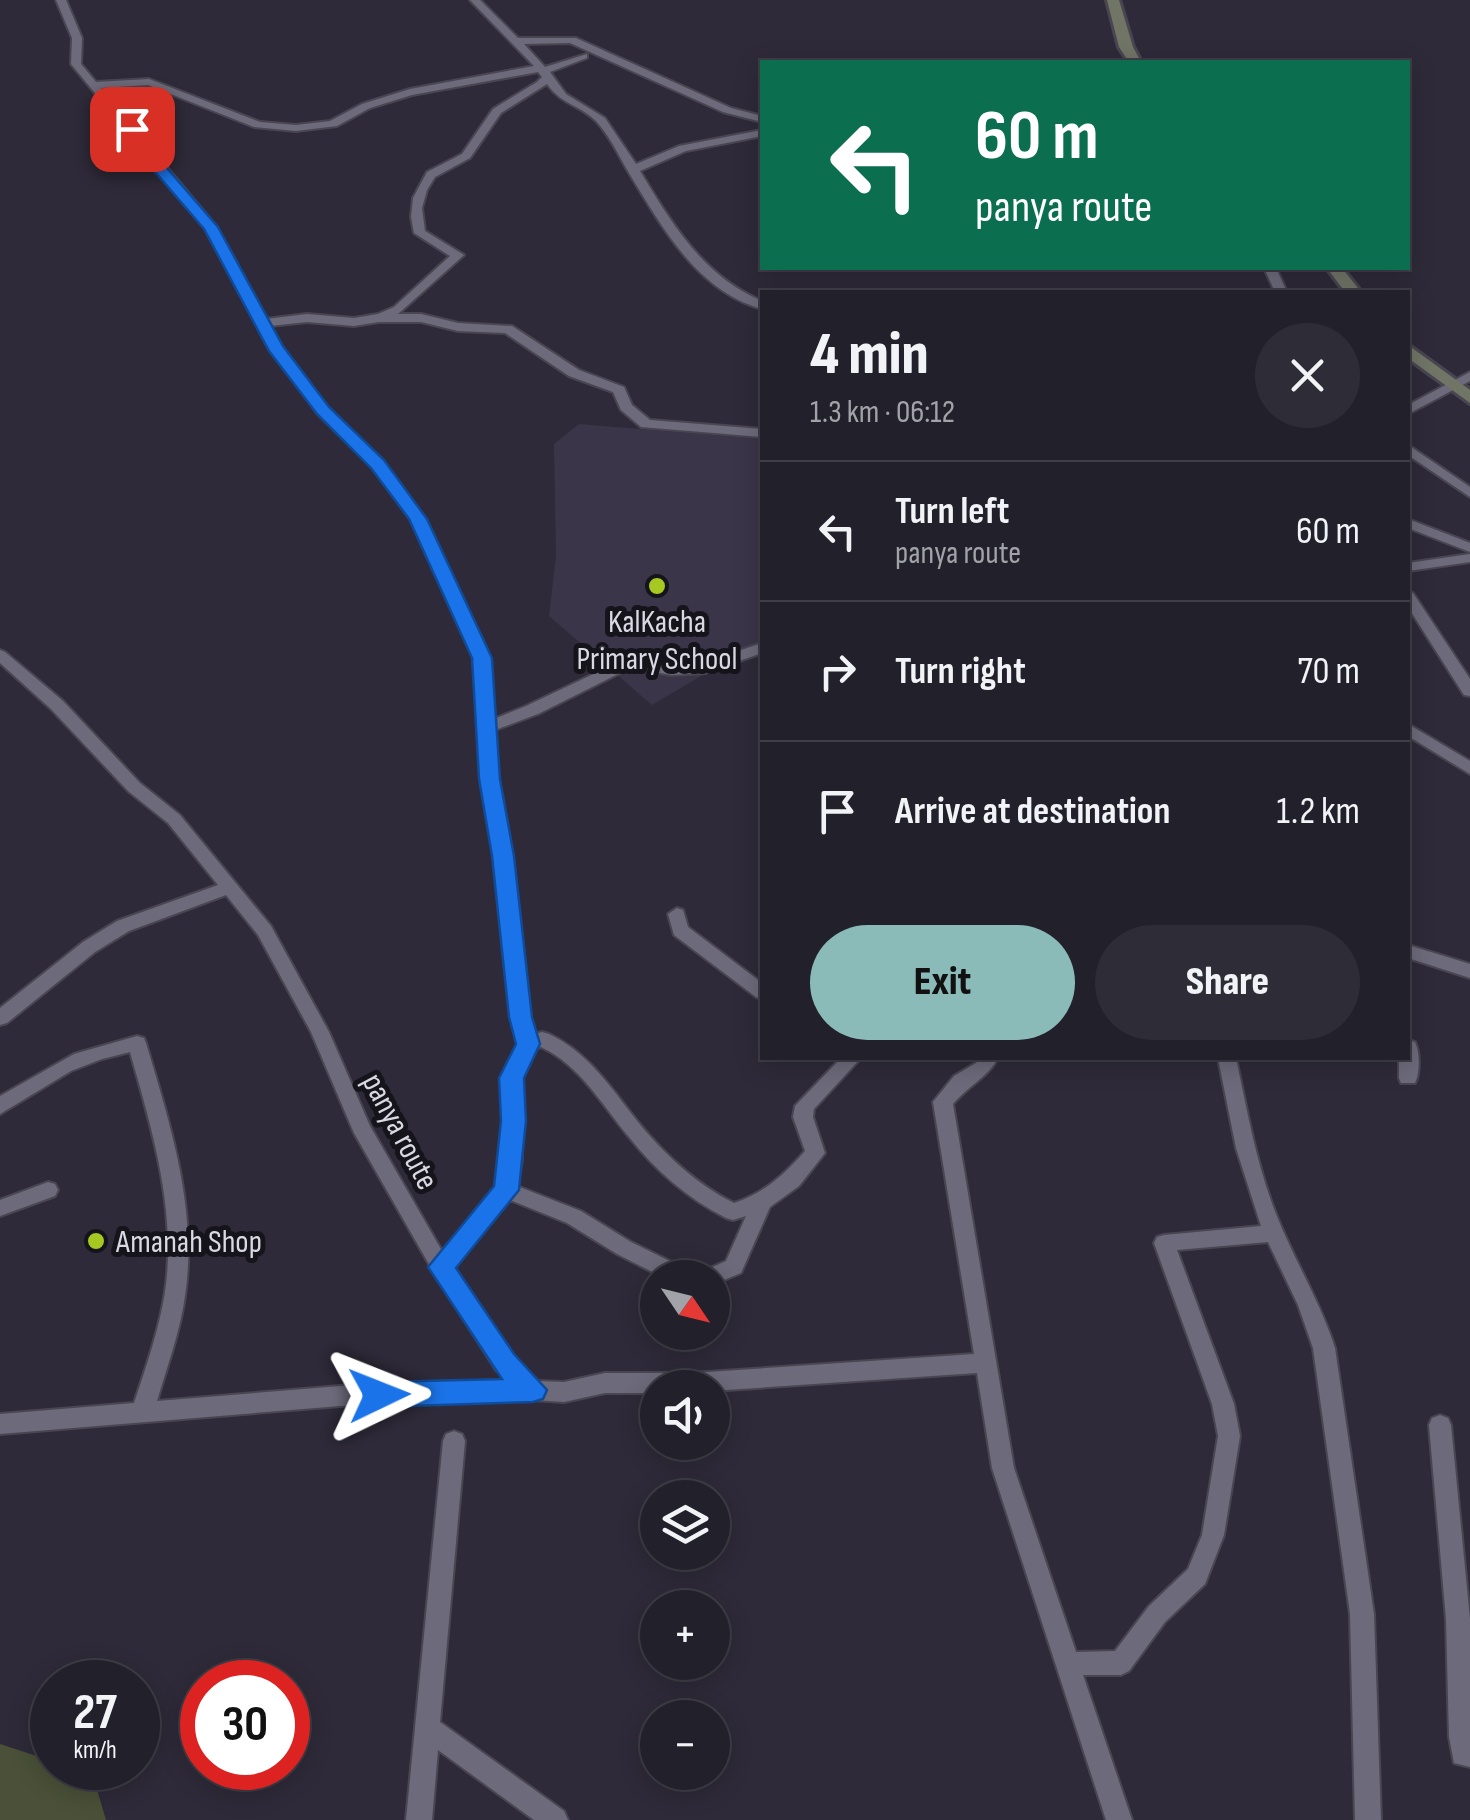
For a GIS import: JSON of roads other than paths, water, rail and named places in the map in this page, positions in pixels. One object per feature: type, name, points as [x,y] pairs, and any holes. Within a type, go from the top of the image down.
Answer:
[{"type":"street","points":[[61,0],[77,38],[76,64],[211,227],[261,323],[323,410],[377,464],[418,519],[482,658],[485,728],[520,1017],[528,1044],[511,1078],[513,1140],[506,1190],[441,1267]]},
{"type":"street","points":[[475,0],[544,72],[563,98],[600,119],[655,200],[665,224],[696,262],[734,291],[760,304]]},
{"type":"street","points":[[1113,0],[1126,48],[1134,60]]},
{"type":"street","points":[[514,41],[572,40],[727,110],[760,118]]},
{"type":"street","points":[[92,85],[149,82],[258,125],[296,128],[333,124],[366,106],[410,92],[544,72],[583,56]]},
{"type":"street","points":[[379,318],[398,310],[458,255],[420,233],[416,226],[416,207],[431,174],[467,156],[496,112],[514,100],[534,94],[544,72]]},
{"type":"street","points":[[632,170],[683,148],[760,134]]},
{"type":"street","points":[[1336,270],[1351,290]]},
{"type":"street","points":[[261,323],[307,318],[354,322],[421,318],[458,327],[508,329],[574,373],[619,390],[626,407],[646,424],[760,434]]},
{"type":"street","points":[[1410,352],[1470,398]]},
{"type":"street","points":[[1410,409],[1470,376]]},
{"type":"street","points":[[1410,450],[1470,492]]},
{"type":"street","points":[[1410,524],[1470,548]]},
{"type":"street","points":[[1410,567],[1470,558]]},
{"type":"street","points":[[1410,599],[1470,691]]},
{"type":"street","points":[[485,728],[532,710],[628,663],[672,670],[706,668],[760,649]]},
{"type":"street","name":"panya route","points":[[0,655],[57,705],[134,787],[174,818],[265,930],[286,965],[361,1128],[441,1267],[504,1363],[533,1390]]},
{"type":"street","points":[[1410,730],[1470,768]]},
{"type":"street","points":[[0,1018],[76,956],[123,926],[230,887]]},
{"type":"street","points":[[677,914],[680,930],[760,990]]},
{"type":"street","points":[[1410,953],[1470,971]]},
{"type":"street","points":[[528,1044],[542,1039],[583,1064],[636,1133],[692,1190],[733,1212],[762,1202],[811,1160],[814,1144],[802,1118],[805,1106],[847,1060]]},
{"type":"street","points":[[0,1106],[64,1063],[106,1048],[138,1043],[174,1199],[177,1240],[177,1279],[142,1414]]},
{"type":"street","points":[[1227,1060],[1240,1138],[1274,1233],[1313,1308],[1324,1348],[1362,1614],[1368,1820]]},
{"type":"street","points":[[1408,1060],[1408,1078]]},
{"type":"street","points":[[980,1061],[943,1102],[968,1244],[983,1363],[1003,1468],[1119,1820]]},
{"type":"street","points":[[0,1208],[48,1190]]},
{"type":"street","points":[[506,1190],[574,1217],[648,1260]]},
{"type":"street","points":[[730,1269],[762,1202]]},
{"type":"street","points":[[1069,1664],[1121,1663],[1157,1614],[1197,1576],[1213,1534],[1229,1436],[1223,1404],[1164,1243],[1274,1233]]},
{"type":"street","points":[[0,1424],[340,1396],[564,1392],[605,1383],[692,1382],[983,1363]]},
{"type":"street","points":[[1440,1425],[1464,1620],[1461,1737],[1463,1754],[1470,1754]]},
{"type":"street","points":[[419,1820],[454,1441]]},
{"type":"street","points":[[426,1727],[555,1820]]},
{"type":"place","name":"KalKacha Primary School","points":[[657,586]]},
{"type":"place","name":"Amanah Shop","points":[[96,1241]]}]
